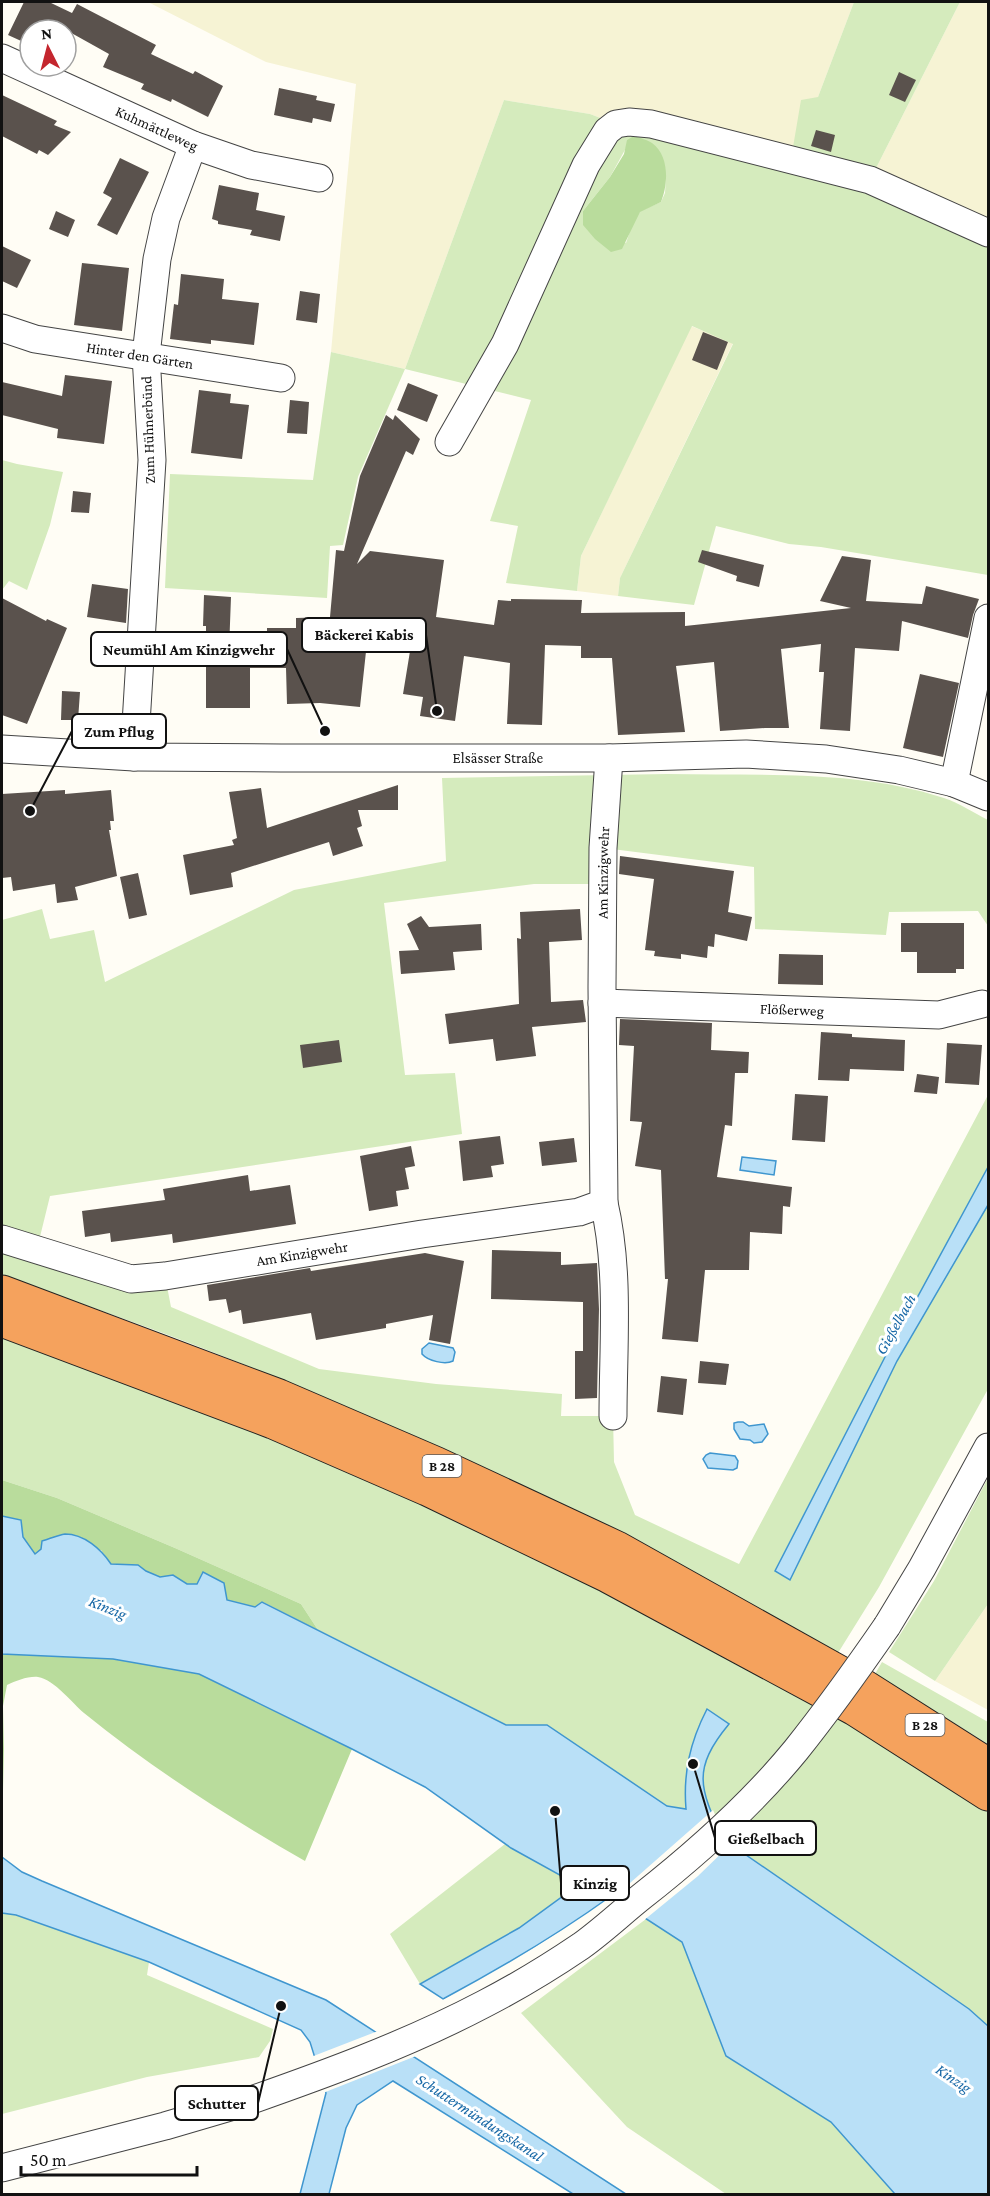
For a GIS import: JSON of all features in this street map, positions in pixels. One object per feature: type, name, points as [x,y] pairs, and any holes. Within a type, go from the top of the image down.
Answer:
[{"type":"highway","name":"B 28","points":[[2,1292],[279,1396],[437,1464],[617,1548],[862,1685],[988,1765]]},
{"type":"highway","name":"B 28","points":[[2,1320],[273,1422],[449,1499],[608,1576],[855,1709],[988,1794]]},
{"type":"street","name":"Kuhmättleweg","points":[[2,58],[193,145],[251,165],[319,178]]},
{"type":"street","points":[[449,442],[505,344],[586,165],[607,131],[616,124],[629,122],[651,124],[870,180],[988,233]]},
{"type":"street","name":"Zum Hühnerbünd","points":[[134,757],[152,460],[146,355],[158,259],[166,218],[193,145]]},
{"type":"street","name":"Hinter den Gärten","points":[[2,328],[35,339],[280,378]]},
{"type":"street","points":[[954,783],[988,618]]},
{"type":"street","name":"Elsässer Straße","points":[[2,749],[134,757],[609,758],[746,754],[803,757],[899,770],[954,783],[988,798]]},
{"type":"street","name":"Am Kinzigwehr","points":[[609,758],[603,848],[602,1002],[604,1203],[611,1233],[614,1278],[613,1416]]},
{"type":"street","name":"Flößerweg","points":[[602,1002],[939,1015],[982,1004]]},
{"type":"street","name":"Am Kinzigwehr","points":[[2,1239],[131,1279],[165,1276],[433,1232],[579,1212],[604,1203]]},
{"type":"street","points":[[2,2168],[165,2126],[240,2104],[317,2077],[432,2030],[485,2004],[583,1944],[675,1870],[743,1807],[794,1752],[887,1626],[922,1568],[988,1447]]},
{"type":"shaded area","points":[[148,2],[854,2],[791,160],[616,124],[590,114],[504,100],[405,369],[331,352],[356,84],[266,62]]},
{"type":"shaded area","points":[[960,2],[988,2],[988,233],[870,180]]},
{"type":"shaded area","points":[[691,326],[733,343],[620,578],[618,596],[577,591],[581,556]]},
{"type":"shaded area","points":[[988,1604],[988,1710],[935,1681]]},
{"type":"green space","points":[[854,2],[960,2],[870,180],[988,233],[988,575],[821,547],[789,544],[716,526],[694,605],[618,596],[620,578],[733,344],[692,326],[581,556],[577,591],[506,583],[518,526],[490,521],[531,400],[405,369],[504,100],[590,114],[616,124],[791,159],[801,100],[818,97]],"holes":[[[626,148],[666,177],[665,193],[661,202],[640,211],[633,222],[626,243],[583,211],[610,177]]]},
{"type":"green space","points":[[634,136],[652,143],[662,155],[666,171],[665,187],[661,202],[640,212],[622,249],[611,252],[583,225],[583,211],[610,177],[624,154],[627,140]]},
{"type":"green space","points":[[331,352],[405,369],[358,477],[343,545],[330,546],[327,598],[165,588],[170,474],[313,480]]},
{"type":"green space","points":[[2,460],[63,472],[50,525],[27,590],[9,581],[2,590]]},
{"type":"green space","points":[[667,774],[842,778],[911,789],[955,803],[988,820],[988,926],[978,911],[889,912],[886,935],[755,929],[754,867],[604,848],[603,884],[534,884],[384,903],[405,1075],[455,1073],[462,1134],[50,1196],[37,1249],[165,1276],[171,1307],[319,1369],[436,1384],[562,1394],[561,1416],[613,1416],[614,1462],[635,1515],[739,1564],[988,1095],[988,1167],[885,1357],[775,1570],[988,1205],[988,1389],[879,1587],[838,1653],[636,1544],[533,1492],[429,1444],[324,1397],[218,1354],[2,1277],[2,920],[42,909],[50,939],[94,930],[105,982],[294,890],[446,861],[442,778]]},
{"type":"green space","points":[[2,1334],[133,1382],[428,1503],[610,1593],[847,1722],[988,1812],[988,2026],[969,2009],[723,1839],[709,1806],[703,1780],[708,1754],[728,1724],[708,1710],[689,1758],[686,1810],[667,1806],[547,1725],[506,1725],[318,1630],[301,1604],[57,1498],[2,1480]]},
{"type":"green space","points":[[988,1478],[988,1604],[935,1681],[889,1652],[934,1581]]},
{"type":"green space","points":[[2,1480],[57,1498],[301,1604],[318,1630],[263,1602],[255,1607],[227,1600],[202,1573],[197,1584],[187,1584],[173,1575],[160,1577],[138,1565],[111,1564],[101,1550],[41,1549],[35,1555],[23,1537],[21,1520],[2,1516]]},
{"type":"green space","points":[[2,1654],[113,1659],[199,1674],[352,1749],[305,1861],[219,1810],[164,1773],[110,1734],[51,1682],[38,1677],[18,1680],[7,1685],[3,1706],[2,1834]]},
{"type":"green space","points":[[882,1662],[988,1722],[988,1744],[875,1674]]},
{"type":"green space","points":[[505,1844],[578,1885],[519,1928],[420,1984],[390,1934]]},
{"type":"green space","points":[[2,1913],[16,1915],[149,1962],[147,1975],[273,2029],[270,2041],[259,2057],[147,2077],[2,2114]]},
{"type":"green space","points":[[646,1919],[682,1941],[726,2056],[831,2122],[895,2194],[726,2194],[627,2127],[521,2013]]},
{"type":"water","points":[[742,1157],[776,1161],[774,1175],[740,1170]]},
{"type":"water","points":[[988,1167],[988,1205],[897,1361],[790,1580],[775,1571],[885,1357]]},
{"type":"water","points":[[429,1343],[453,1348],[455,1352],[453,1361],[432,1360],[422,1354],[422,1349]]},
{"type":"water","points":[[734,1423],[749,1426],[764,1424],[768,1434],[762,1442],[754,1443],[740,1439],[734,1429]]},
{"type":"water","points":[[710,1453],[735,1456],[738,1461],[737,1468],[733,1470],[708,1468],[703,1459]]},
{"type":"water","points":[[2,1516],[21,1520],[23,1537],[35,1554],[41,1549],[42,1541],[65,1534],[91,1543],[111,1564],[138,1565],[160,1577],[173,1575],[187,1584],[197,1584],[203,1572],[224,1583],[227,1600],[255,1607],[262,1602],[506,1725],[547,1725],[667,1806],[686,1809],[689,1758],[696,1733],[707,1709],[729,1724],[709,1754],[704,1767],[703,1780],[709,1806],[723,1839],[969,2009],[988,2026],[988,2194],[895,2194],[831,2122],[726,2056],[682,1942],[611,1896],[528,1950],[443,1999],[420,1984],[519,1928],[578,1885],[511,1848],[425,1787],[199,1674],[113,1659],[2,1654]]},
{"type":"water","name":"Schuttermündungskanal","points":[[2,1857],[22,1872],[42,1881],[326,2000],[626,2194],[573,2194],[393,2081],[357,2105],[346,2128],[329,2194],[300,2194],[326,2093],[310,2042],[301,2030],[149,1962],[16,1915],[2,1913]]},
{"type":"pier","points":[[713,1810],[725,1837],[733,1842],[698,1876],[643,1921],[611,1900],[570,1930],[516,1963],[445,2002],[441,2001],[480,1982],[589,1914],[630,1883]]},
{"type":"pier","points":[[378,2031],[416,2056],[323,2093],[311,2057]]},
{"type":"building","points":[[24,2],[49,2],[72,13],[77,4],[156,45],[151,54],[193,74],[195,71],[223,86],[208,117],[172,99],[171,102],[141,89],[144,84],[103,67],[109,54],[78,37],[78,18],[18,18],[18,40],[8,35]]},
{"type":"building","points":[[899,72],[916,80],[905,102],[889,95]]},
{"type":"building","points":[[279,88],[317,96],[316,100],[335,104],[331,122],[313,118],[312,123],[274,115]]},
{"type":"building","points":[[2,95],[57,121],[54,125],[71,132],[48,155],[39,150],[37,154],[2,136]]},
{"type":"building","points":[[816,130],[835,135],[831,152],[811,146]]},
{"type":"building","points":[[120,158],[149,172],[117,235],[97,225],[112,198],[103,193]]},
{"type":"building","points":[[219,185],[259,193],[256,210],[285,216],[280,241],[250,235],[252,230],[218,224],[218,221],[212,219]]},
{"type":"building","points":[[56,211],[75,220],[68,237],[49,229]]},
{"type":"building","points":[[2,246],[31,260],[17,288],[2,281]]},
{"type":"building","points":[[82,263],[129,268],[122,331],[74,325]]},
{"type":"building","points":[[181,274],[224,279],[222,299],[259,303],[254,345],[211,340],[211,344],[170,339],[174,304],[178,305]]},
{"type":"building","points":[[300,291],[320,294],[317,323],[296,320]]},
{"type":"building","points":[[703,332],[728,342],[717,370],[692,360]]},
{"type":"building","points":[[65,375],[112,381],[104,444],[57,438],[58,429],[2,415],[2,382],[62,396]]},
{"type":"building","points":[[408,383],[438,395],[427,422],[397,410]]},
{"type":"building","points":[[199,390],[231,394],[230,403],[249,405],[242,459],[191,453]]},
{"type":"building","points":[[290,400],[309,402],[307,434],[287,433]]},
{"type":"building","points":[[386,415],[393,420],[395,415],[420,439],[413,455],[406,451],[357,564],[370,551],[444,560],[436,617],[494,625],[498,600],[511,601],[511,599],[582,600],[581,613],[685,612],[685,626],[851,608],[820,601],[842,556],[871,560],[866,601],[922,604],[926,586],[979,599],[968,638],[902,621],[899,651],[855,648],[850,731],[820,729],[824,672],[819,672],[821,644],[781,649],[789,728],[720,731],[714,662],[676,666],[685,732],[618,735],[612,658],[581,658],[581,646],[545,645],[542,725],[507,724],[510,663],[464,656],[455,721],[420,716],[423,697],[403,694],[412,639],[368,633],[360,707],[320,703],[287,704],[286,668],[250,668],[250,708],[206,708],[204,595],[231,597],[229,650],[267,650],[267,628],[296,628],[296,618],[330,617],[336,550],[344,551],[360,476]]},
{"type":"building","points":[[73,491],[91,493],[89,513],[71,512]]},
{"type":"building","points":[[702,550],[764,565],[759,587],[736,581],[737,576],[698,562]]},
{"type":"building","points":[[92,584],[128,589],[126,623],[87,617]]},
{"type":"building","points":[[2,598],[46,621],[47,619],[67,628],[27,724],[2,715]]},
{"type":"building","points":[[920,674],[959,683],[943,757],[903,748]]},
{"type":"building","points":[[62,691],[80,692],[78,720],[61,720]]},
{"type":"building","points":[[398,785],[398,810],[358,810],[362,826],[357,828],[363,846],[333,856],[329,842],[231,873],[233,887],[190,895],[183,855],[234,845],[232,840],[237,838],[229,792],[261,788],[267,828]]},
{"type":"building","points":[[65,790],[65,794],[111,790],[114,821],[110,821],[111,830],[109,830],[117,876],[75,887],[78,900],[57,903],[55,884],[13,891],[11,877],[2,878],[2,794]]},
{"type":"building","points":[[620,856],[734,871],[728,912],[752,917],[747,941],[715,934],[714,947],[708,946],[707,958],[681,954],[681,959],[654,956],[655,951],[645,950],[654,879],[619,874]]},
{"type":"building","points":[[138,873],[147,915],[129,919],[120,877]]},
{"type":"building","points":[[580,909],[582,940],[549,942],[551,1002],[583,1000],[586,1022],[532,1027],[536,1056],[496,1061],[493,1039],[449,1044],[445,1014],[519,1004],[517,938],[521,939],[520,912]]},
{"type":"building","points":[[421,916],[429,927],[481,924],[482,950],[453,952],[455,970],[401,974],[399,951],[419,950],[407,924]]},
{"type":"building","points":[[901,923],[964,923],[964,969],[956,969],[956,973],[917,973],[917,952],[901,952]]},
{"type":"building","points":[[779,954],[823,955],[823,985],[778,984]]},
{"type":"building","points":[[620,1019],[712,1023],[711,1050],[749,1052],[748,1073],[735,1073],[732,1126],[725,1125],[717,1177],[792,1187],[790,1207],[783,1206],[782,1234],[750,1232],[749,1270],[705,1270],[698,1342],[662,1339],[668,1279],[665,1279],[661,1170],[635,1166],[642,1122],[630,1121],[634,1046],[619,1045]]},
{"type":"building","points":[[821,1032],[852,1034],[852,1037],[905,1040],[904,1071],[850,1069],[849,1081],[818,1080]]},
{"type":"building","points":[[339,1040],[342,1062],[303,1068],[300,1045]]},
{"type":"building","points":[[947,1043],[982,1045],[979,1085],[945,1083]]},
{"type":"building","points":[[917,1074],[939,1077],[937,1094],[914,1092]]},
{"type":"building","points":[[795,1094],[828,1096],[825,1142],[792,1140]]},
{"type":"building","points":[[500,1136],[504,1164],[491,1166],[493,1177],[463,1181],[459,1141]]},
{"type":"building","points":[[574,1138],[577,1162],[542,1166],[539,1142]]},
{"type":"building","points":[[411,1146],[415,1166],[405,1168],[409,1189],[396,1191],[398,1206],[369,1211],[360,1156]]},
{"type":"building","points":[[248,1175],[250,1191],[290,1185],[296,1224],[173,1243],[172,1234],[111,1242],[110,1233],[85,1237],[82,1211],[165,1200],[163,1189]]},
{"type":"building","points":[[492,1250],[561,1252],[561,1265],[597,1263],[599,1309],[597,1398],[575,1399],[575,1351],[583,1351],[583,1302],[491,1299]]},
{"type":"building","points":[[425,1253],[464,1261],[450,1344],[429,1340],[433,1315],[386,1324],[386,1328],[316,1340],[311,1313],[243,1324],[241,1310],[229,1313],[226,1299],[209,1301],[207,1285],[310,1268],[311,1271]]},
{"type":"building","points":[[700,1361],[729,1364],[726,1385],[698,1383]]},
{"type":"building","points":[[661,1376],[687,1379],[683,1415],[657,1412]]},
{"type":"place","name":"Bäckerei Kabis","points":[[437,711]]},
{"type":"place","name":"Neumühl Am Kinzigwehr","points":[[325,731]]},
{"type":"place","name":"Zum Pflug","points":[[30,811]]},
{"type":"place","name":"Gießelbach","points":[[693,1764]]},
{"type":"place","name":"Kinzig","points":[[555,1811]]},
{"type":"place","name":"Schutter","points":[[281,2006]]}]
